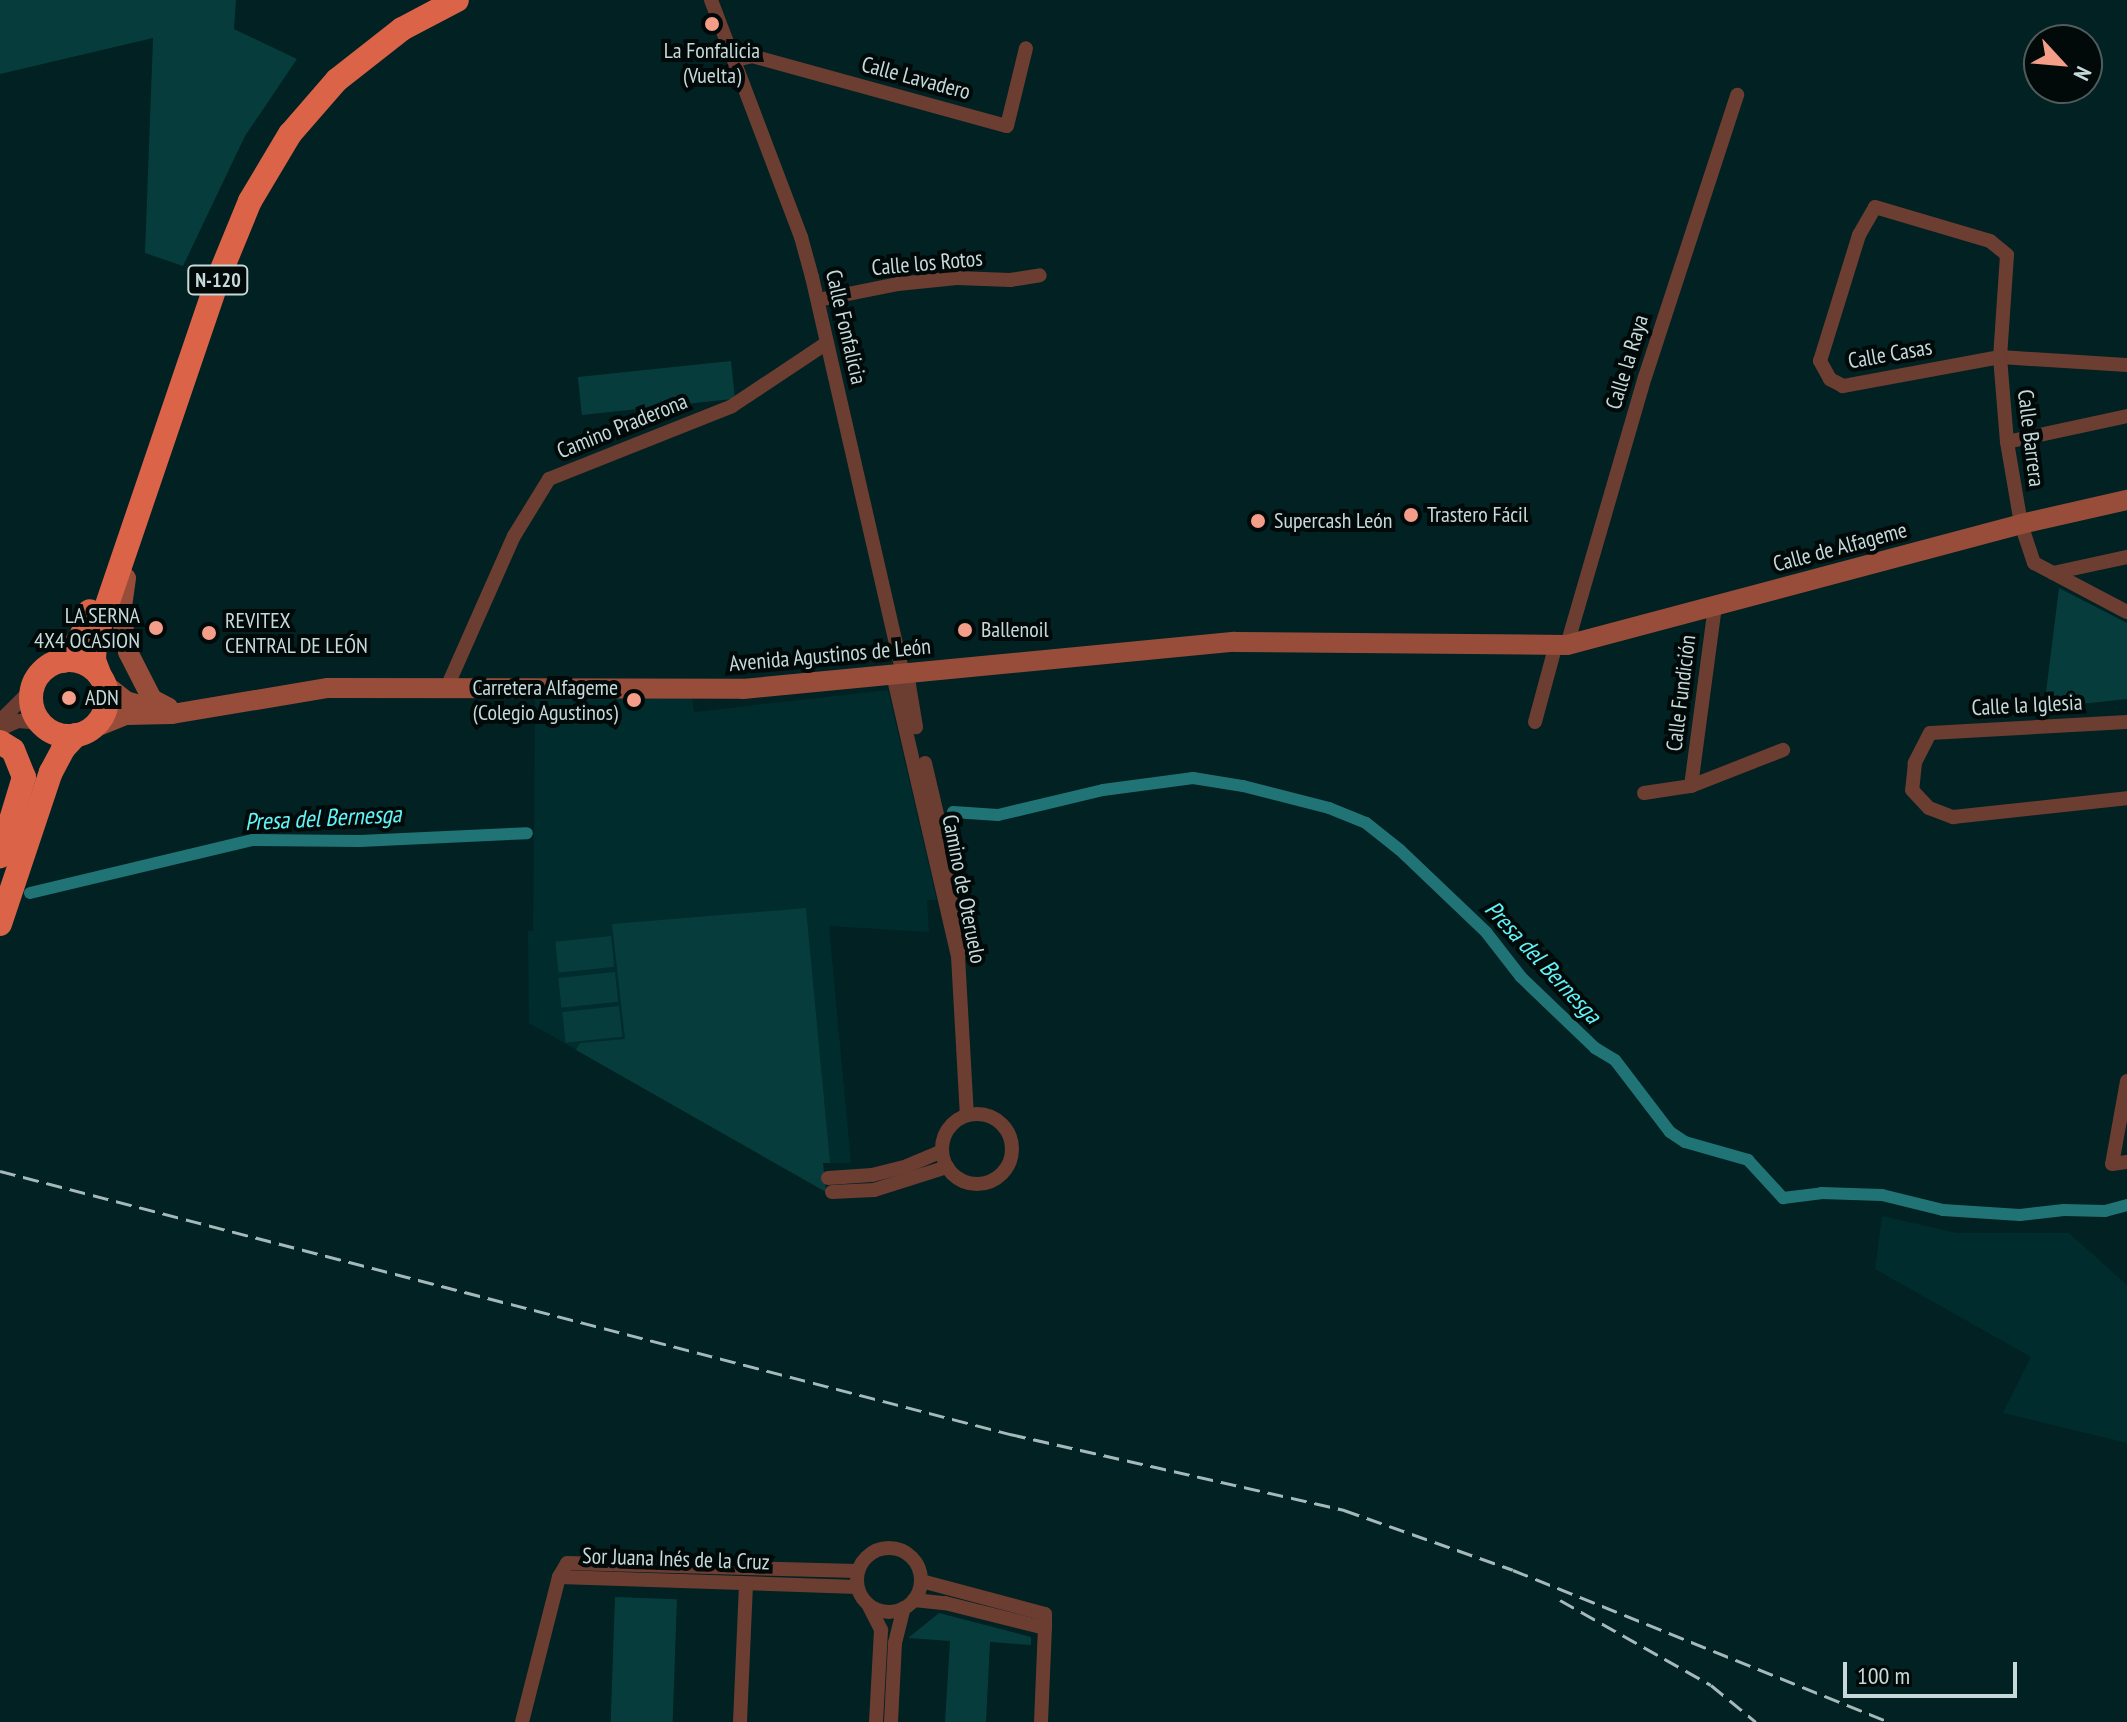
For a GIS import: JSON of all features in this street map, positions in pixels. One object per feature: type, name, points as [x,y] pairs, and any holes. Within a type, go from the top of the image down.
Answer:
[{"type":"highway","name":"N-120","points":[[63,661],[82,635],[217,234],[243,180],[276,127],[311,84],[340,55],[420,0]]},
{"type":"highway","name":"N-120","points":[[102,680],[94,660],[95,640],[237,229],[264,174],[290,134],[320,98],[367,55],[402,29],[457,0]]},
{"type":"highway","points":[[0,924],[51,772],[63,749],[84,732],[106,708],[102,680],[82,663],[63,661],[46,669],[32,689],[33,710],[43,726],[60,735],[84,732]]},
{"type":"highway","points":[[0,881],[41,759],[43,726]]},
{"type":"highway","points":[[0,742],[13,750],[24,777],[0,856]]},
{"type":"street","name":"Calle Fonfalicia","points":[[711,0],[801,237],[818,300],[901,674]]},
{"type":"street","name":"Calle Lavadero","points":[[736,60],[752,56],[1007,126],[1026,48]]},
{"type":"street","name":"Calle la Raya","points":[[1535,722],[1737,95]]},
{"type":"street","name":"Calle Casas","points":[[1875,207],[1859,235],[1820,361],[1830,379],[1843,386],[2000,357],[2127,365]]},
{"type":"street","name":"Calle Barrera","points":[[1875,207],[1990,241],[2007,255],[2000,357],[2007,442],[2021,524],[2034,563],[2053,573]]},
{"type":"street","name":"Calle los Rotos","points":[[818,300],[898,284],[957,278],[1010,280],[1040,275]]},
{"type":"street","name":"Camino Praderona","points":[[447,687],[514,536],[549,479],[732,406],[827,343]]},
{"type":"street","points":[[169,708],[152,699],[132,662],[122,629],[121,602],[176,401]]},
{"type":"street","points":[[2007,442],[2127,416]]},
{"type":"street","name":"Calle de Alfageme","points":[[1562,644],[2021,524],[2127,500]]},
{"type":"street","points":[[2053,573],[2127,557]]},
{"type":"street","points":[[2053,573],[2127,612]]},
{"type":"street","name":"Calle Fundición","points":[[1691,786],[1715,606]]},
{"type":"street","name":"Avenida Agustinos de León","points":[[84,732],[126,715],[161,716],[194,708],[328,688],[743,689],[1235,642],[1562,644]]},
{"type":"street","name":"Camino de Oteruelo","points":[[901,674],[958,956],[972,1114]]},
{"type":"street","name":"Avenida Agustinos de León","points":[[102,680],[134,705],[194,708]]},
{"type":"street","points":[[0,721],[32,689]]},
{"type":"street","points":[[0,729],[18,721],[43,726]]},
{"type":"street","name":"Calle la Iglesia","points":[[2127,722],[1930,733],[1915,763],[1912,790],[1929,808],[1953,817],[2127,798]]},
{"type":"street","points":[[1644,793],[1691,786],[1783,750]]},
{"type":"street","points":[[2120,1163],[2127,1081]]},
{"type":"street","points":[[972,1114],[991,1116],[1003,1125],[1011,1137],[1013,1152],[1008,1166],[999,1177],[985,1183],[971,1184],[957,1178],[947,1167],[942,1151],[945,1136],[954,1123],[972,1114]]},
{"type":"street","points":[[942,1151],[907,1166],[830,1185],[874,1190],[947,1167]]},
{"type":"street","points":[[876,1722],[881,1630],[857,1587],[857,1571],[869,1554],[889,1547],[908,1553],[920,1570],[921,1581],[895,1643],[891,1722]]},
{"type":"street","name":"Sor Juana Inés de la Cruz","points":[[857,1571],[567,1563],[559,1577],[857,1587]]},
{"type":"street","points":[[522,1722],[559,1577]]},
{"type":"street","points":[[921,1581],[1045,1614],[1041,1722]]},
{"type":"street","points":[[740,1722],[746,1584]]},
{"type":"street","points":[[869,1605],[886,1612],[909,1604],[945,1603],[1045,1628]]},
{"type":"shaded area","points":[[0,0],[236,0],[234,29],[297,59],[245,136],[183,266],[145,253],[153,38],[0,74]]},
{"type":"shaded area","points":[[731,361],[735,399],[582,415],[578,377]]},
{"type":"shaded area","points":[[2059,588],[2127,623],[2127,699],[2044,708]]},
{"type":"shaded area","points":[[888,690],[937,900],[927,900],[929,932],[829,926],[851,1163],[823,1163],[826,1192],[529,1023],[528,931],[533,931],[535,698],[692,696],[694,712]]},
{"type":"shaded area","points":[[806,908],[830,1163],[823,1163],[826,1192],[576,1050],[580,1043],[625,1039],[612,924]]},
{"type":"shaded area","points":[[611,936],[614,967],[559,973],[555,942]]},
{"type":"shaded area","points":[[615,972],[618,1002],[561,1008],[558,978]]},
{"type":"shaded area","points":[[619,1006],[622,1037],[566,1043],[562,1012]]},
{"type":"shaded area","points":[[1882,1216],[1957,1233],[2069,1233],[2127,1285],[2127,1443],[2003,1413],[2031,1357],[1875,1269]]},
{"type":"shaded area","points":[[615,1597],[677,1599],[673,1722],[611,1722]]},
{"type":"shaded area","points":[[939,1613],[1031,1637],[1031,1645],[990,1642],[986,1722],[945,1722],[950,1641],[908,1638]]},
{"type":"waterway","name":"Presa del Bernesga","points":[[953,812],[998,815],[1103,790],[1193,778],[1243,786],[1329,808],[1366,823],[1400,850],[1486,932],[1521,977],[1595,1048],[1615,1060],[1670,1132],[1685,1142],[1748,1160],[1783,1198],[1821,1193],[1882,1195],[1943,1210],[2020,1215],[2064,1210],[2105,1211],[2127,1205]]},
{"type":"waterway","name":"Presa del Bernesga","points":[[30,893],[253,840],[360,841],[527,833]]},
{"type":"railway","points":[[0,1171],[1010,1434],[1344,1510],[1513,1570],[1889,1722]]},
{"type":"railway","points":[[1560,1600],[1711,1685],[1756,1722]]},
{"type":"place","name":"La Fonfalicia (Vuelta)","points":[[712,24]]},
{"type":"place","name":"Trastero Fácil","points":[[1411,515]]},
{"type":"place","name":"Supercash León","points":[[1258,521]]},
{"type":"place","name":"LA SERNA 4X4 OCASION","points":[[156,628]]},
{"type":"place","name":"Ballenoil","points":[[965,630]]},
{"type":"place","name":"REVITEX CENTRAL DE LEÓN","points":[[209,633]]},
{"type":"place","name":"ADN","points":[[69,698]]},
{"type":"place","name":"Carretera Alfageme (Colegio Agustinos)","points":[[634,700]]}]
